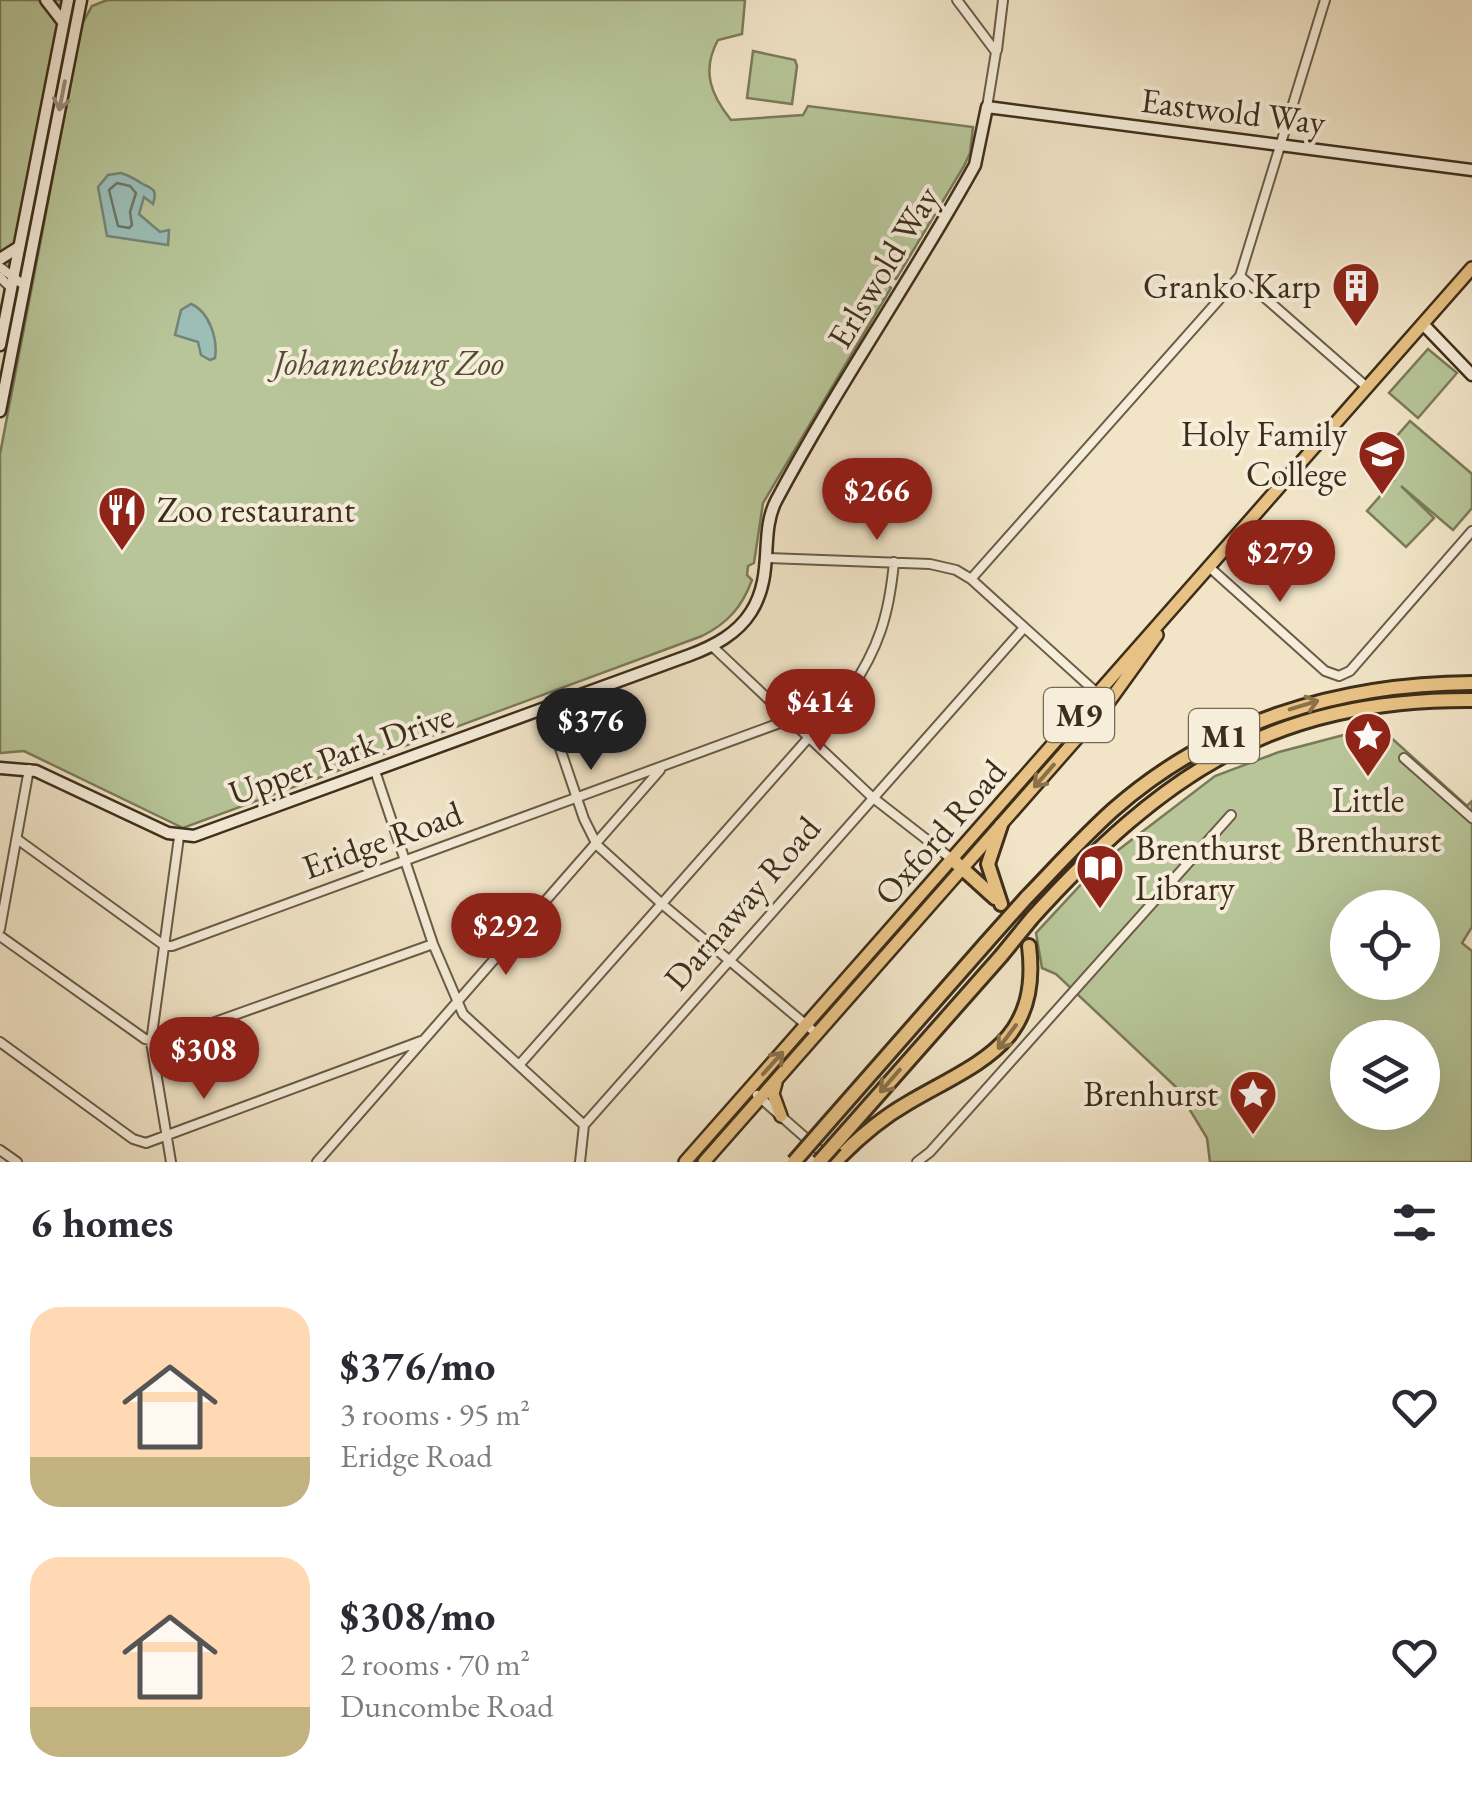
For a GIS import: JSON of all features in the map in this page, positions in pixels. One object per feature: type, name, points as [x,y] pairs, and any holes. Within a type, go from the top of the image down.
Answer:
[{"type":"highway","name":"M1","points":[[794,1162],[1027,897],[1128,797],[1188,756],[1281,712],[1342,694],[1399,686],[1472,683]]},
{"type":"highway","name":"M1","points":[[819,1162],[840,1148],[1032,918],[1091,854],[1178,782],[1236,749],[1295,725],[1354,709],[1401,702],[1472,700]]},
{"type":"highway","points":[[957,864],[1003,906],[988,864],[1002,825]]},
{"type":"highway","points":[[834,1162],[840,1148],[1001,1047],[1027,1003],[1032,966],[1029,946]]},
{"type":"main road","points":[[46,0],[64,22]]},
{"type":"main road","points":[[0,345],[68,0]]},
{"type":"main road","points":[[0,411],[81,0]]},
{"type":"main road","name":"Eastwold Way","points":[[986,108],[1472,170]]},
{"type":"main road","name":"Erlswold Way","points":[[768,558],[774,506],[975,165],[986,108]]},
{"type":"main road","points":[[0,258],[19,247]]},
{"type":"main road","name":"Oxford Road","points":[[1426,325],[1472,268]]},
{"type":"main road","name":"Oxford Road","points":[[704,1162],[818,1034],[1098,694],[1472,277]]},
{"type":"main road","points":[[1426,325],[1472,374]]},
{"type":"main road","name":"Upper Park Drive","points":[[179,837],[229,825],[712,646],[739,627],[751,612],[763,586],[768,558]]},
{"type":"main road","name":"Oxford Road","points":[[685,1162],[957,864],[1002,825],[1108,703],[1210,568]]},
{"type":"main road","points":[[0,768],[30,769],[179,837]]},
{"type":"main road","points":[[744,1116],[760,1112],[779,1114],[774,1094],[776,1083]]},
{"type":"street","points":[[957,0],[996,52]]},
{"type":"street","name":"Erlswold Way","points":[[986,108],[1004,0]]},
{"type":"street","points":[[971,579],[1240,276],[1325,0]]},
{"type":"street","points":[[0,267],[12,284]]},
{"type":"street","points":[[1240,276],[1369,389]]},
{"type":"street","points":[[0,277],[25,291]]},
{"type":"street","points":[[1210,568],[1330,675],[1339,676],[1350,671],[1472,532]]},
{"type":"street","points":[[768,558],[940,565],[971,579],[1108,703]]},
{"type":"street","points":[[520,1064],[849,692],[874,654],[890,602],[894,562]]},
{"type":"street","name":"Darnaway Road","points":[[584,1124],[1023,629]]},
{"type":"street","points":[[712,646],[872,797],[957,864]]},
{"type":"street","points":[[546,707],[576,798],[597,845],[818,1034]]},
{"type":"street","name":"Eridge Road","points":[[165,946],[185,942],[788,720]]},
{"type":"street","points":[[1404,758],[1472,818]]},
{"type":"street","points":[[317,1162],[662,768]]},
{"type":"street","points":[[30,769],[0,932],[151,1042],[166,1042],[192,1033],[433,944]]},
{"type":"street","points":[[375,771],[433,944],[458,1004],[474,1025],[584,1124],[580,1162]]},
{"type":"street","points":[[917,1162],[1231,815]]},
{"type":"street","points":[[171,1162],[151,1042],[179,837]]},
{"type":"street","points":[[17,839],[165,946]]},
{"type":"street","points":[[0,1042],[132,1139],[146,1142],[426,1040]]},
{"type":"street","points":[[749,1089],[834,1162]]},
{"type":"street","points":[[0,1150],[17,1162]]},
{"type":"green space","points":[[0,0],[63,0],[11,275],[0,263]]},
{"type":"green space","name":"Johannesburg Zoo","points":[[107,0],[745,0],[742,34],[718,40],[710,62],[714,92],[731,120],[803,115],[808,106],[973,127],[964,166],[896,279],[888,285],[891,288],[763,503],[754,563],[748,566],[747,575],[752,580],[727,620],[702,636],[183,828],[24,751],[0,753],[0,454],[82,24],[92,6]]},
{"type":"green space","points":[[753,51],[795,60],[792,104],[747,98]]},
{"type":"green space","points":[[1428,349],[1457,373],[1418,418],[1389,393]]},
{"type":"green space","points":[[1410,421],[1472,474],[1472,508],[1453,530],[1401,486],[1434,518],[1406,547],[1367,511],[1394,480],[1374,462]]},
{"type":"green space","points":[[1378,726],[1467,806],[1472,801],[1472,927],[1462,943],[1472,951],[1472,1162],[1210,1162],[1207,1138],[1176,1087],[1056,974],[1042,968],[1036,933],[1100,864],[1215,776],[1279,752]]},
{"type":"water","points":[[121,173],[153,190],[153,204],[144,197],[139,214],[160,232],[169,230],[168,245],[107,236],[98,187],[108,175]]},
{"type":"water","points":[[191,304],[211,326],[216,351],[215,358],[210,360],[201,355],[198,342],[175,335],[181,310]]},
{"type":"place","name":"Granko Karp","points":[[1356,328]]},
{"type":"place","name":"Holy Family College","points":[[1382,496]]},
{"type":"place","name":"Zoo restaurant","points":[[122,552]]},
{"type":"place","name":"Little Brenthurst","points":[[1368,778]]},
{"type":"place","name":"Brenthurst Library","points":[[1100,910]]},
{"type":"place","name":"Brenhurst","points":[[1253,1136]]}]
